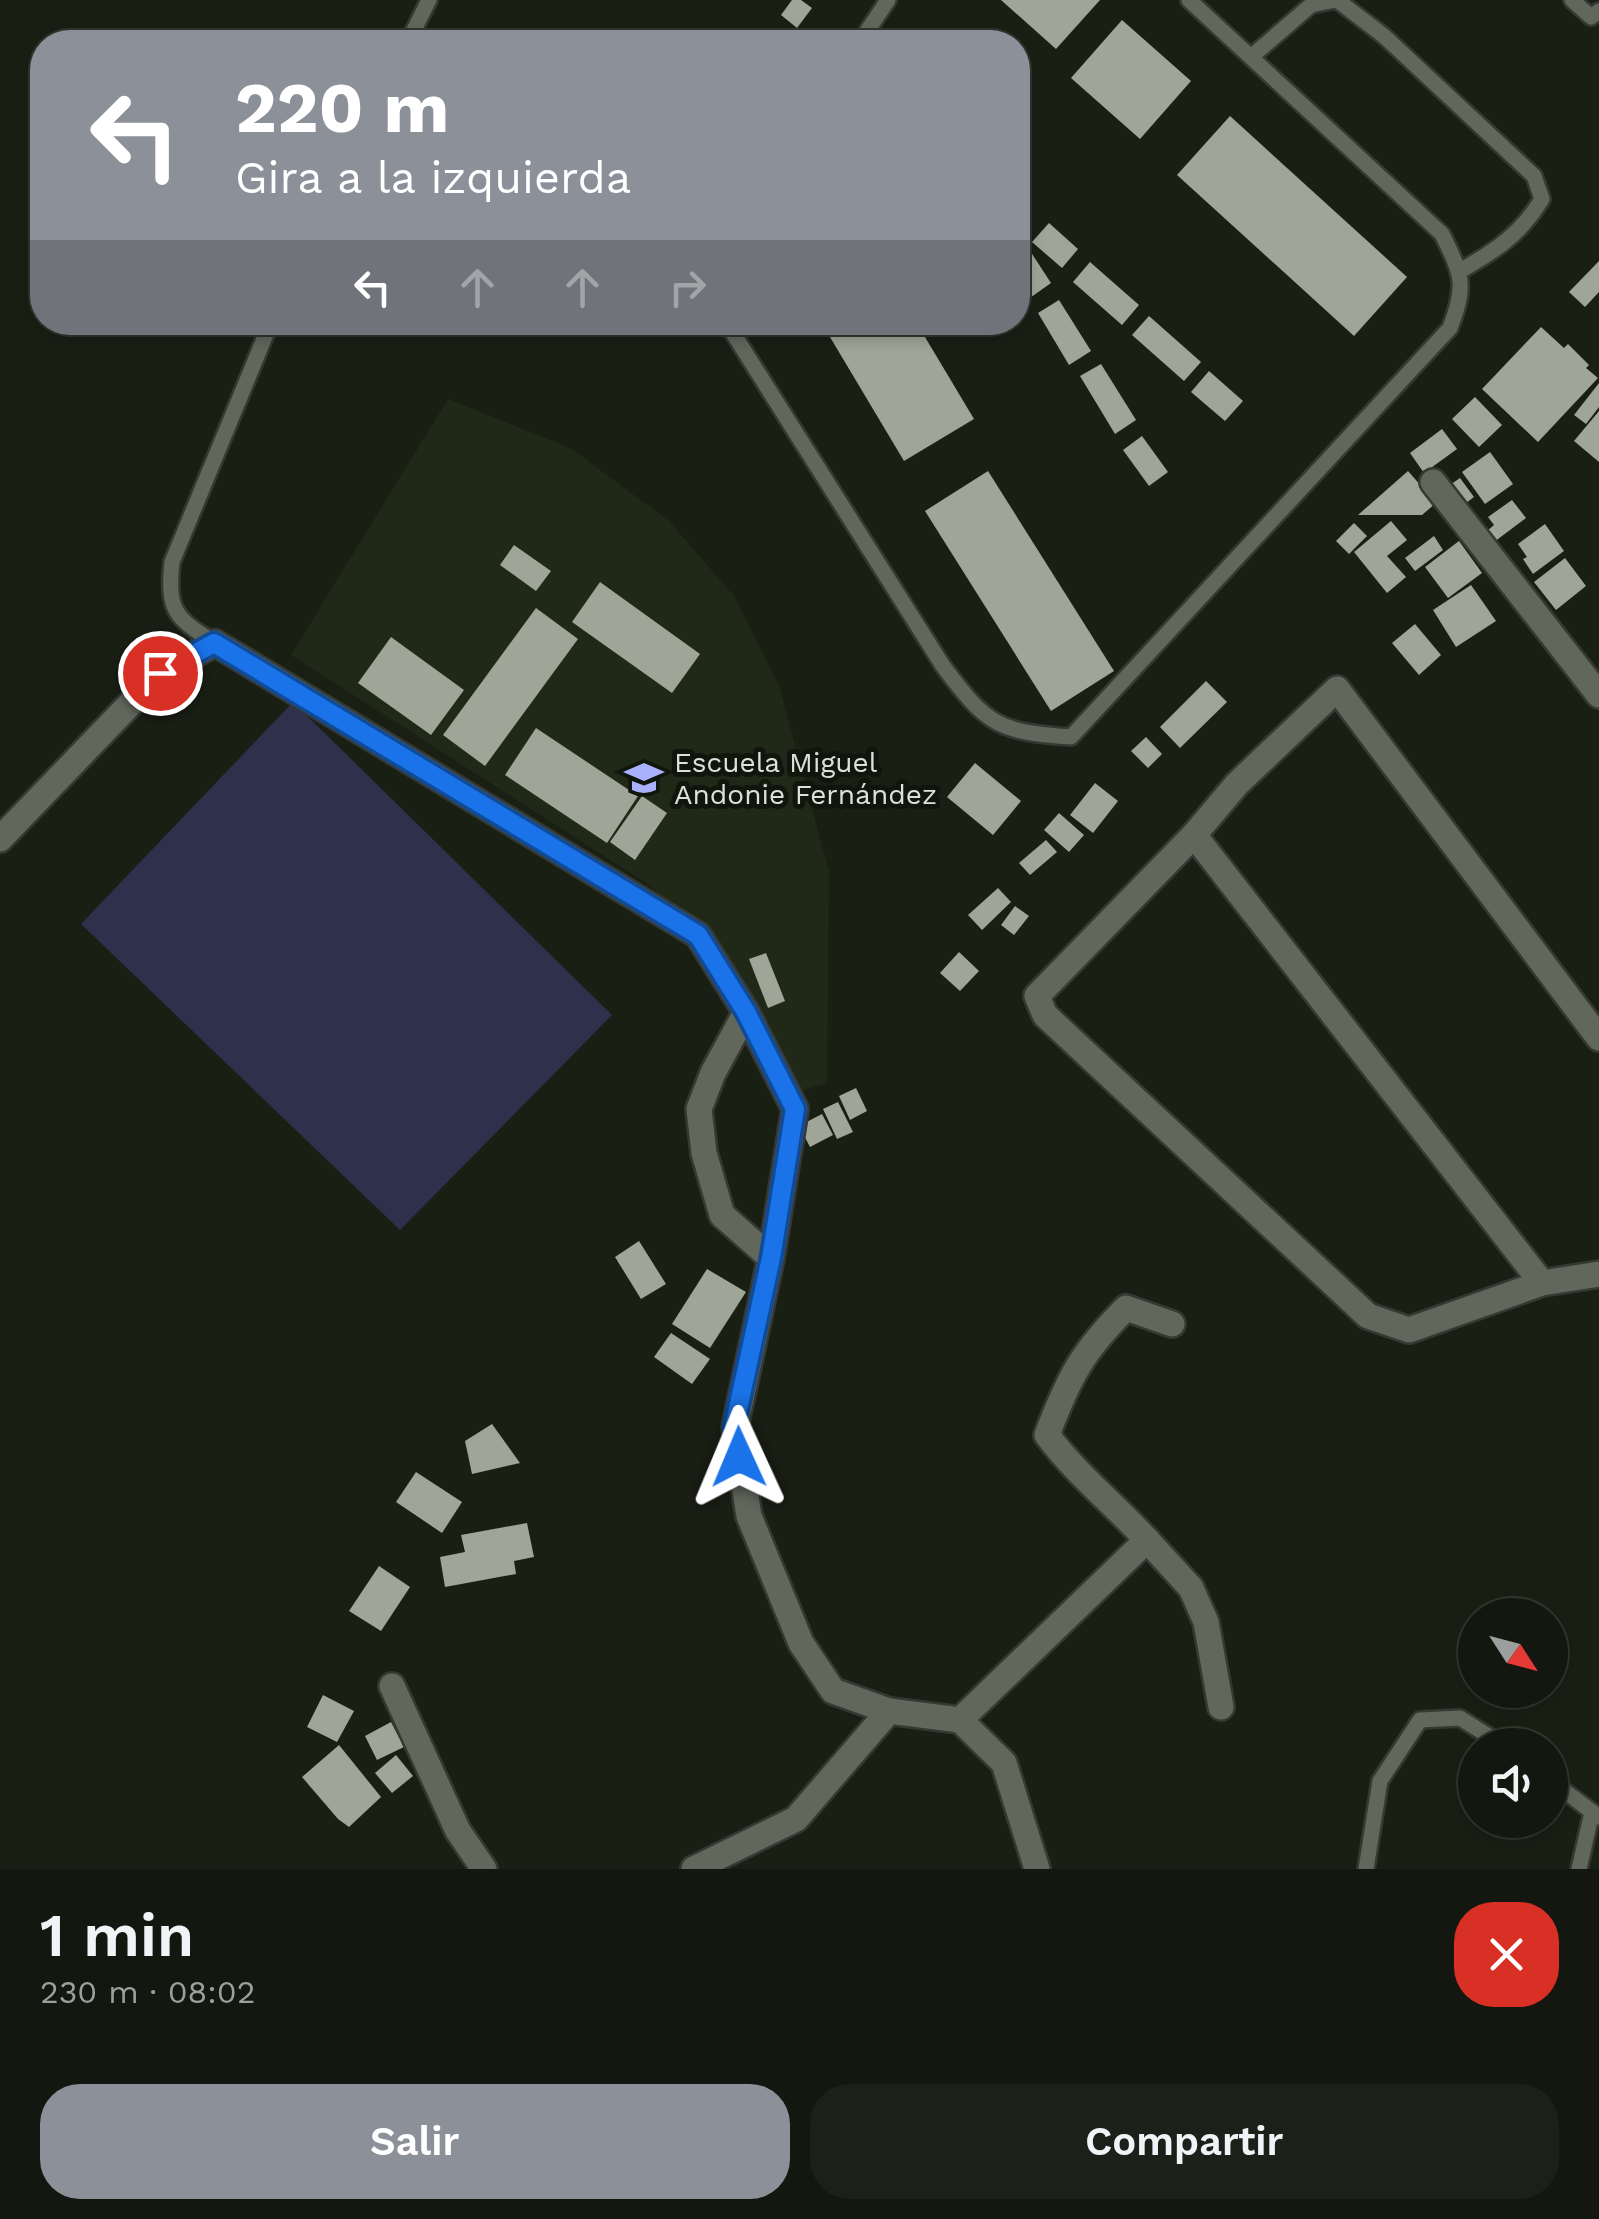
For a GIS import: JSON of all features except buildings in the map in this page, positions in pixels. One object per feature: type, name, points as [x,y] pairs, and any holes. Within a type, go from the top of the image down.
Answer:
[{"type":"street","points":[[1434,482],[1599,695]]},
{"type":"street","points":[[0,839],[160,673],[214,643],[698,935],[746,1012],[795,1109],[771,1258],[734,1427],[748,1516],[801,1642],[833,1691],[889,1711],[960,1720],[1004,1763],[1037,1869]]},
{"type":"street","points":[[1599,1038],[1336,689],[1237,784],[1194,835],[1053,976],[1038,996],[1046,1015],[1368,1316],[1409,1330],[1542,1283],[1599,1274]]},
{"type":"street","points":[[1194,835],[1542,1283]]},
{"type":"street","points":[[746,1012],[713,1073],[699,1109],[704,1152],[722,1215],[771,1258]]},
{"type":"street","points":[[1172,1324],[1126,1308],[1090,1343],[1065,1387],[1047,1435],[1070,1466],[1109,1498],[1191,1588],[1206,1622],[1221,1708]]},
{"type":"street","points":[[960,1720],[1147,1540]]},
{"type":"street","points":[[392,1686],[458,1832],[484,1869]]},
{"type":"street","points":[[694,1869],[796,1819],[889,1711]]},
{"type":"lane","points":[[414,30],[429,0]]},
{"type":"lane","points":[[868,30],[888,0]]},
{"type":"lane","points":[[734,335],[943,666],[972,704],[1001,727],[1071,737],[1450,328],[1460,300],[1460,271],[1442,234],[1189,0]]},
{"type":"lane","points":[[1251,57],[1312,6],[1336,0],[1384,36],[1534,176],[1542,199],[1528,222],[1499,248],[1460,271]]},
{"type":"lane","points":[[1572,0],[1590,17],[1599,12]]},
{"type":"lane","points":[[214,643],[180,622],[169,590],[172,562],[266,335]]},
{"type":"lane","points":[[1366,1869],[1380,1781],[1420,1720],[1460,1718],[1476,1728]]},
{"type":"lane","points":[[1568,1793],[1596,1814],[1579,1869]]},
{"type":"shaded area","name":"Escuela Miguel Andonie Fernández","points":[[448,399],[572,449],[669,521],[734,596],[779,685],[829,872],[827,1083],[797,1092],[707,932],[643,881],[291,655]]},
{"type":"shaded area","points":[[293,702],[612,1015],[400,1230],[81,924]]},
{"type":"place","name":"Escuela Miguel Andonie Fernández","points":[[644,778]]},
{"type":"route","points":[[160,673],[214,643],[698,935],[746,1012],[795,1109],[771,1258],[734,1427],[739,1457]]}]
